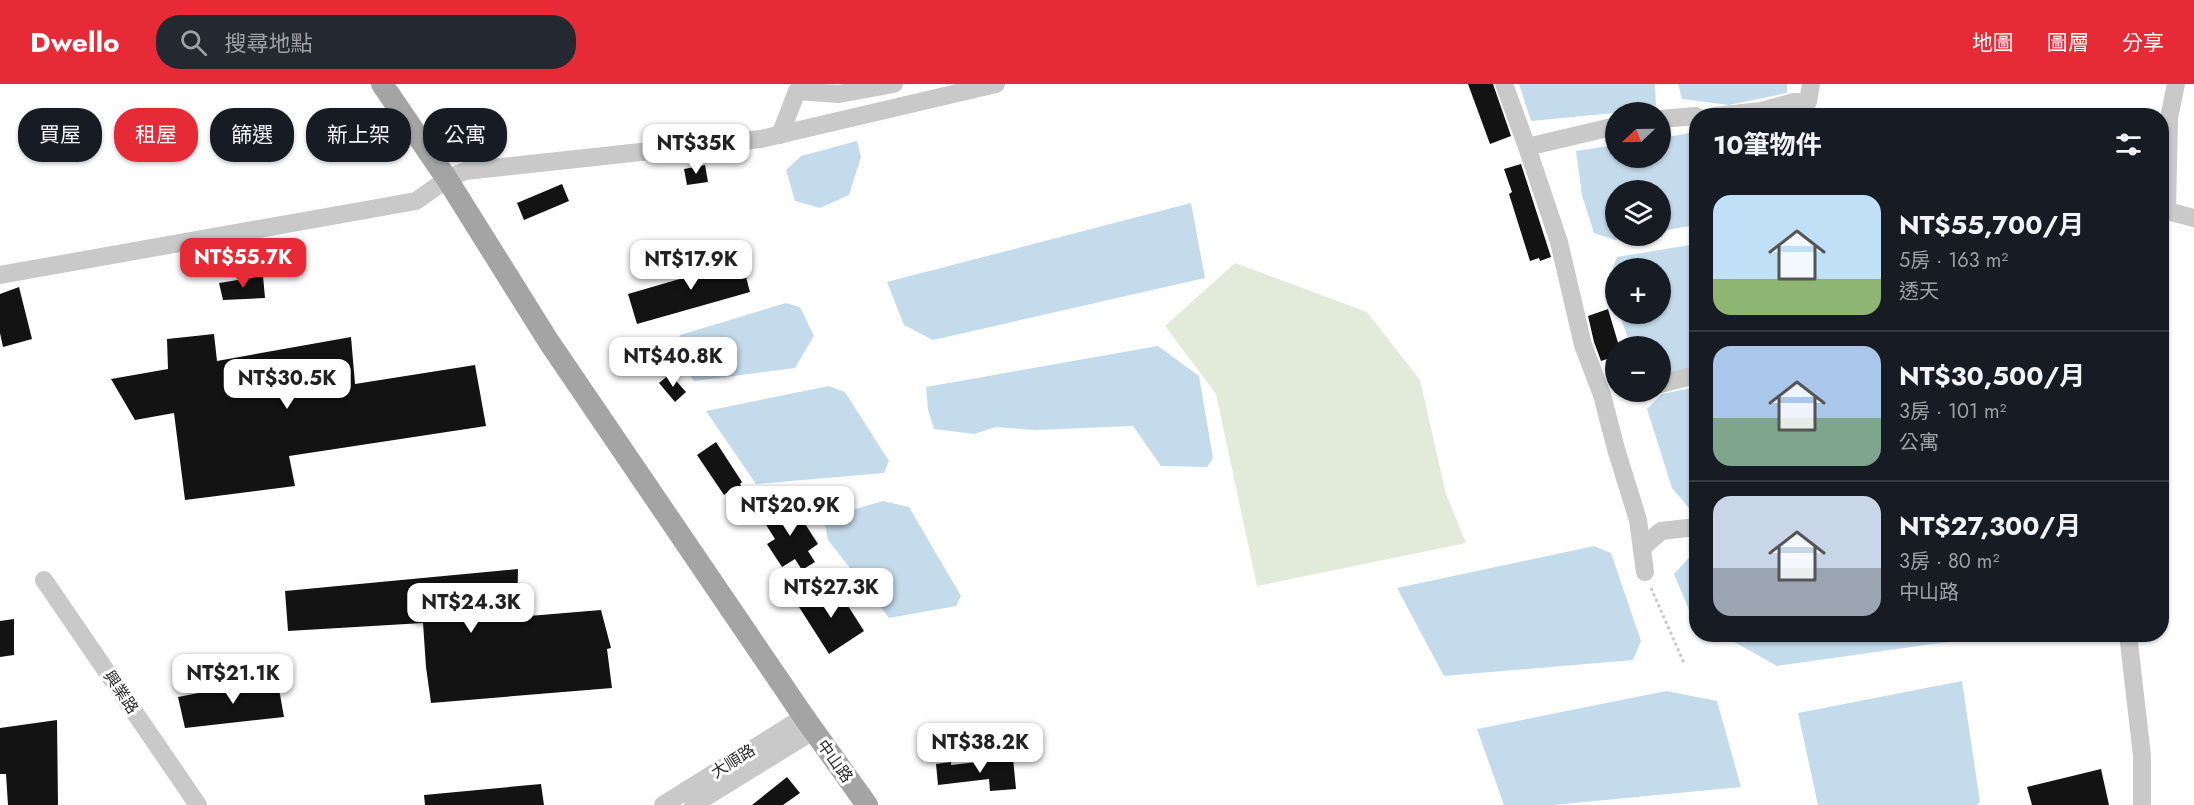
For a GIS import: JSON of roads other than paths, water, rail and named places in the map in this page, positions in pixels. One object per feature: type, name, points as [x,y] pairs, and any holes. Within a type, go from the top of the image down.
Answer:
[{"type":"main road","name":"中山路","points":[[382,84],[447,179],[549,342],[808,724],[867,805]]},
{"type":"street","points":[[780,135],[797,87],[839,94],[894,84]]},
{"type":"street","points":[[0,275],[416,201],[447,179],[465,171],[761,139],[996,84]]},
{"type":"street","points":[[1504,84],[1559,242],[1583,345],[1605,384]]},
{"type":"street","points":[[2169,118],[2176,84]]},
{"type":"street","points":[[1772,108],[1794,102],[1809,101]]},
{"type":"street","points":[[1671,118],[1689,117]]},
{"type":"street","points":[[1527,147],[1605,129]]},
{"type":"street","points":[[2169,214],[2194,218]]},
{"type":"street","points":[[1671,381],[1689,377]]},
{"type":"street","points":[[1611,402],[1616,449],[1638,520],[1645,573]]},
{"type":"street","points":[[1642,548],[1661,531],[1689,527]]},
{"type":"street","name":"興業路","points":[[44,580],[198,805]]},
{"type":"street","points":[[2129,642],[2142,756],[2142,805]]},
{"type":"street","name":"大順路","points":[[663,805],[808,724]]},
{"type":"street","name":"大順路","points":[[693,805],[808,724]]},
{"type":"water","points":[[1519,84],[1655,84],[1656,102],[1605,102],[1605,114],[1531,121]]},
{"type":"water","points":[[1678,84],[1787,84],[1787,93],[1729,105],[1682,99]]},
{"type":"water","points":[[1689,133],[1689,226],[1671,229],[1671,180],[1605,180],[1605,237],[1594,233],[1582,195],[1576,151],[1605,147],[1605,168],[1671,168],[1671,136]]},
{"type":"water","points":[[857,141],[861,157],[849,195],[820,208],[795,201],[786,170],[801,156]]},
{"type":"water","points":[[1191,203],[1205,278],[933,340],[904,325],[887,282]]},
{"type":"water","points":[[1689,245],[1689,371],[1671,375],[1671,336],[1627,336],[1623,324],[1671,324],[1671,258],[1617,258]]},
{"type":"water","points":[[786,303],[800,307],[814,336],[795,368],[694,381],[674,347],[680,335]]},
{"type":"water","points":[[1158,346],[1199,376],[1213,458],[1207,467],[1161,466],[1133,426],[1036,430],[996,427],[974,434],[934,429],[928,410],[926,387]]},
{"type":"water","points":[[829,386],[845,392],[889,461],[884,473],[756,484],[706,411]]},
{"type":"water","points":[[1689,388],[1689,508],[1672,488],[1647,409],[1654,402],[1671,402],[1671,392]]},
{"type":"water","points":[[883,501],[909,507],[961,596],[956,606],[889,618],[828,540],[824,518]]},
{"type":"water","points":[[1594,546],[1611,553],[1641,641],[1633,660],[1444,676],[1397,588]]},
{"type":"water","points":[[1689,558],[1689,610],[1674,574]]},
{"type":"water","points":[[1734,642],[1947,642],[1777,666]]},
{"type":"water","points":[[1962,681],[1980,802],[1977,805],[1818,805],[1798,713]]},
{"type":"water","points":[[1666,691],[1717,701],[1741,787],[1553,805],[1504,805],[1477,729]]}]
